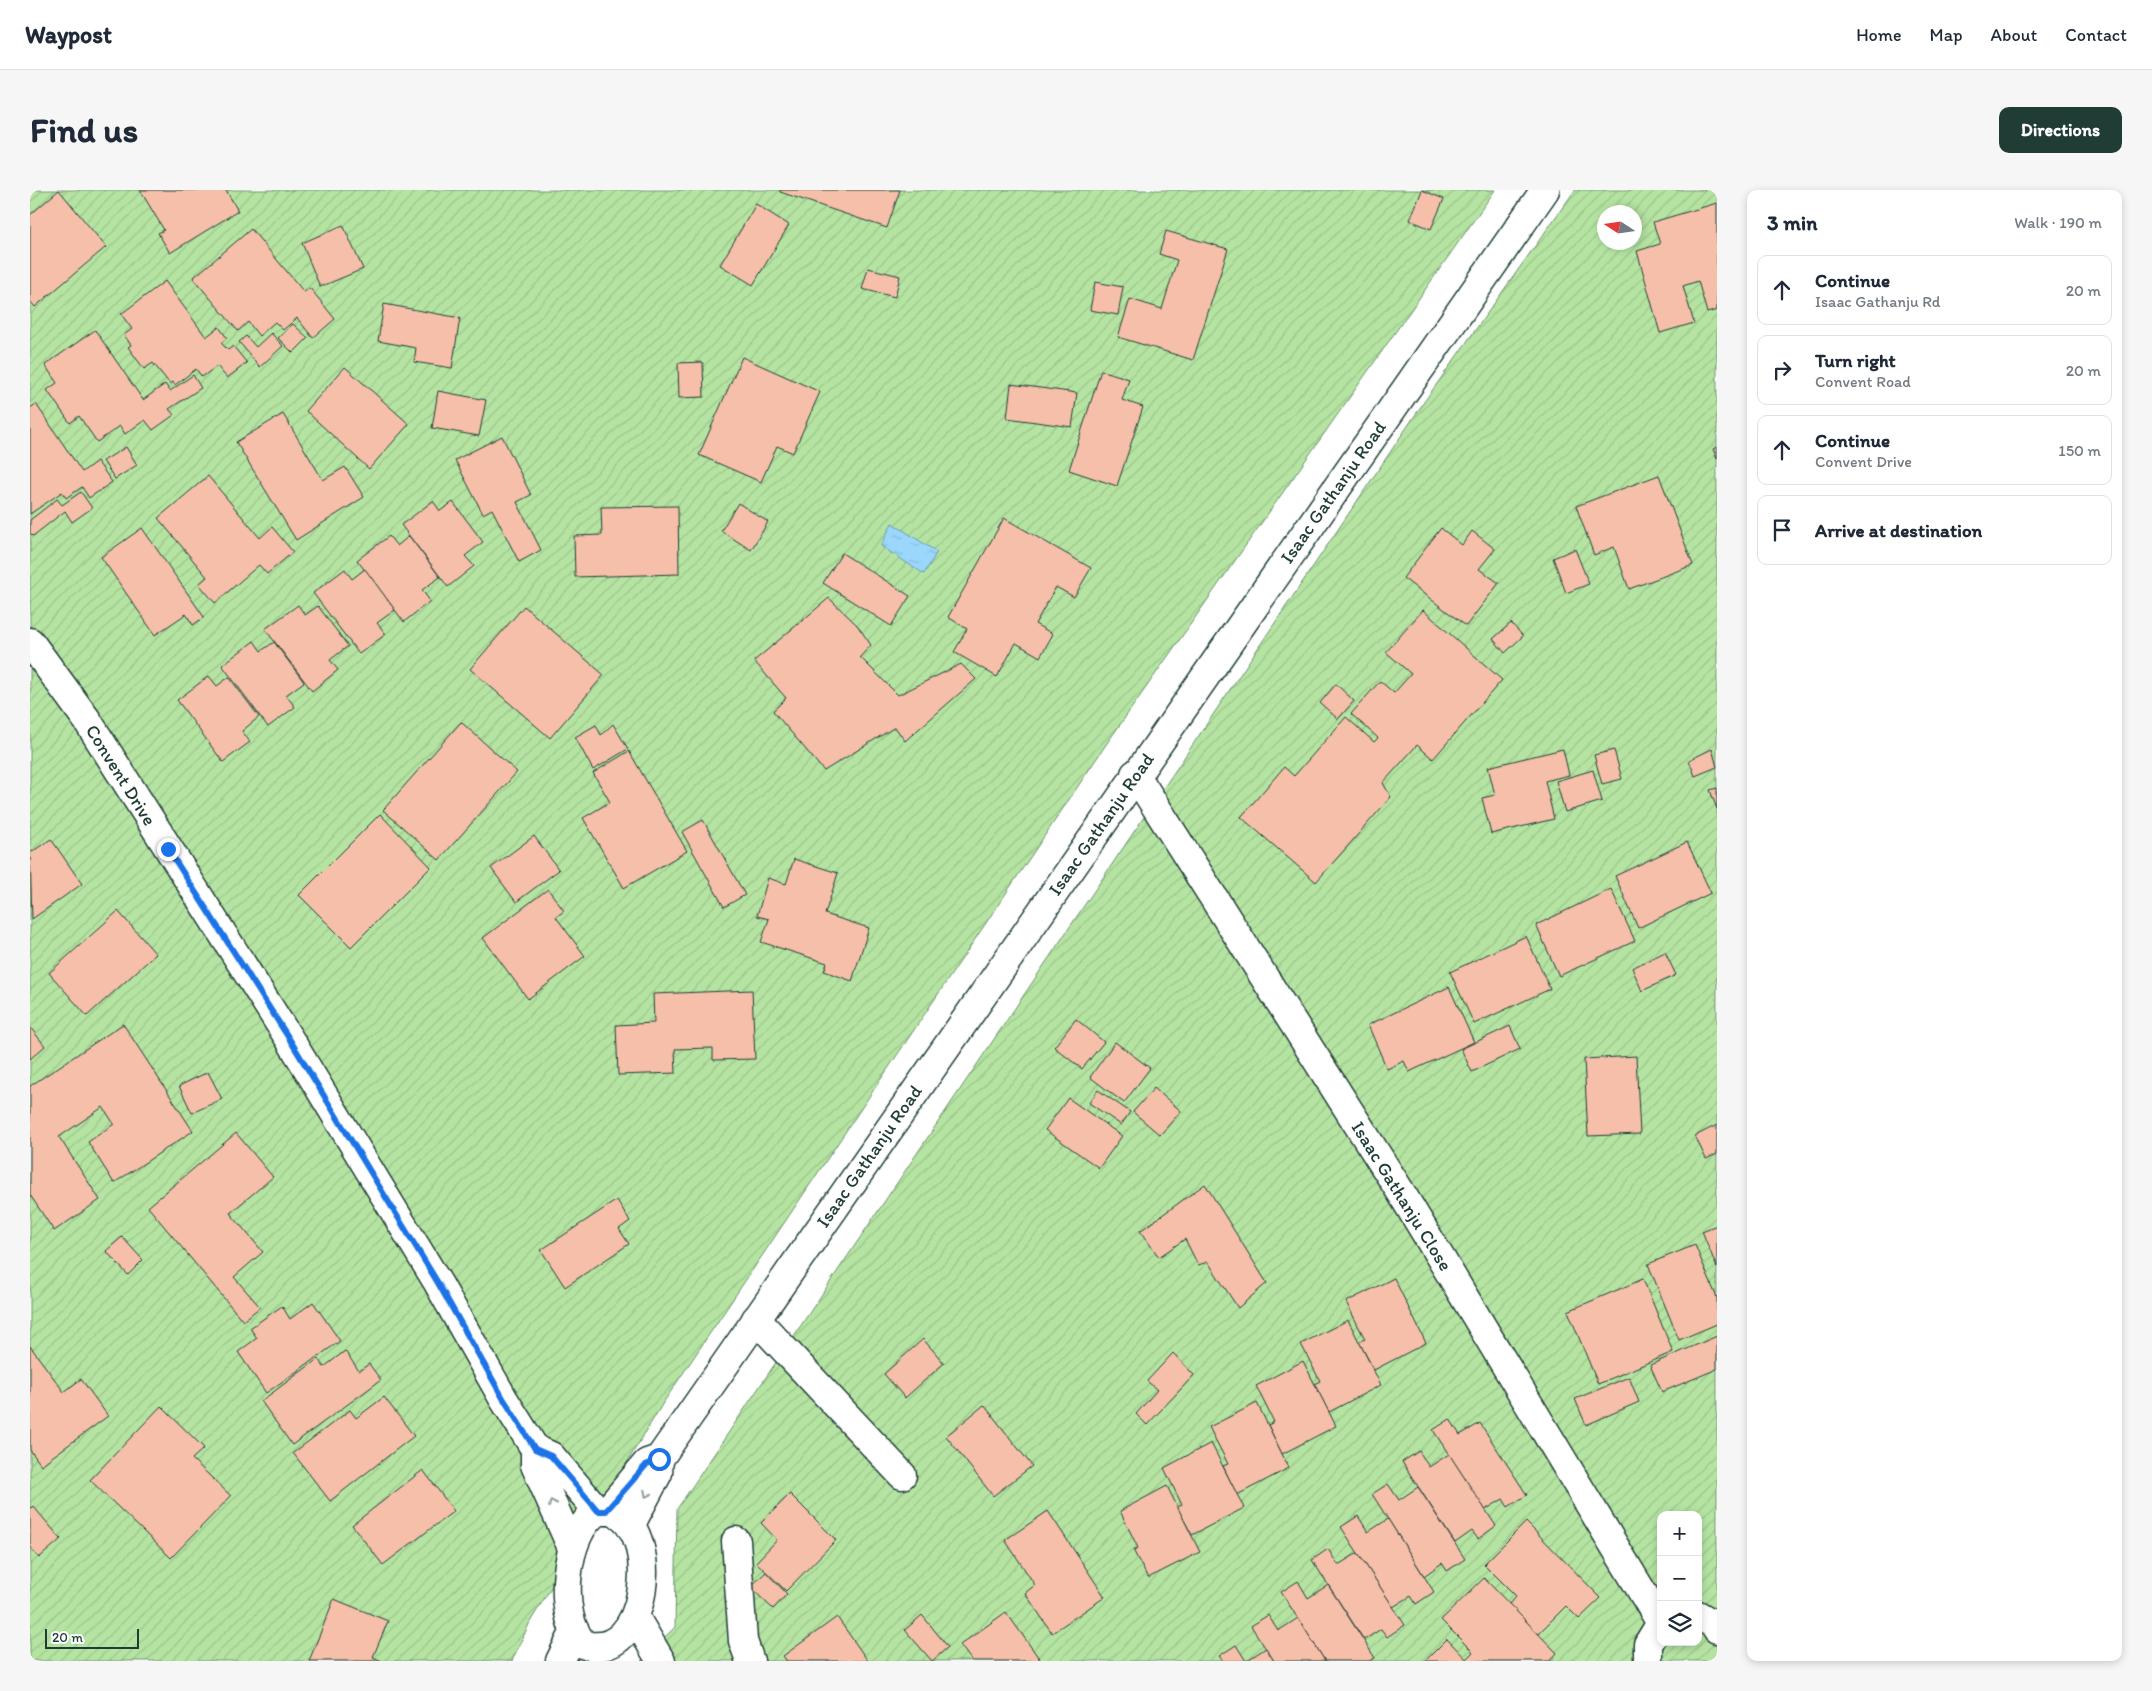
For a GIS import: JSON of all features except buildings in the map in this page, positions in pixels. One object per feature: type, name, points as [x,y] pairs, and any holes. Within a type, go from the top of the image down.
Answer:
[{"type":"street","name":"Isaac Gathanju Road","points":[[659,1459],[1135,774],[1545,190]]},
{"type":"street","name":"Convent Drive","points":[[30,642],[87,720],[290,1040],[438,1283],[503,1398],[535,1449]]},
{"type":"street","name":"Isaac Gathanju Close","points":[[1135,774],[1402,1194],[1657,1616]]},
{"type":"street","points":[[756,1319],[902,1475]]},
{"type":"street","points":[[572,1548],[535,1465],[535,1449],[551,1456],[602,1511]]},
{"type":"street","points":[[602,1511],[647,1464],[659,1459],[658,1473],[630,1526]]},
{"type":"street","points":[[602,1511],[615,1512],[630,1526],[641,1554],[642,1603],[638,1622],[631,1638],[622,1650],[609,1658],[581,1641],[575,1631],[568,1593],[572,1548],[588,1516],[602,1511]]},
{"type":"street","points":[[736,1541],[743,1641],[750,1661]]},
{"type":"street","points":[[638,1622],[661,1661]]},
{"type":"street","name":"Isaac Gathanju Close","points":[[1648,1661],[1648,1644],[1657,1629]]},
{"type":"street","points":[[560,1661],[575,1631]]},
{"type":"green space","points":[[30,190],[1495,190],[1105,746],[663,1403],[530,1622],[512,1661],[30,1661]]},
{"type":"green space","points":[[1575,190],[1717,190],[1717,1661],[641,1661],[675,1627],[677,1509],[1424,402]]},
{"type":"water","points":[[892,523],[937,552],[924,574],[881,546]]},
{"type":"route","points":[[168,849],[290,1040],[438,1283],[503,1398],[535,1449],[551,1456],[598,1511],[606,1511],[647,1464],[659,1459]]}]
